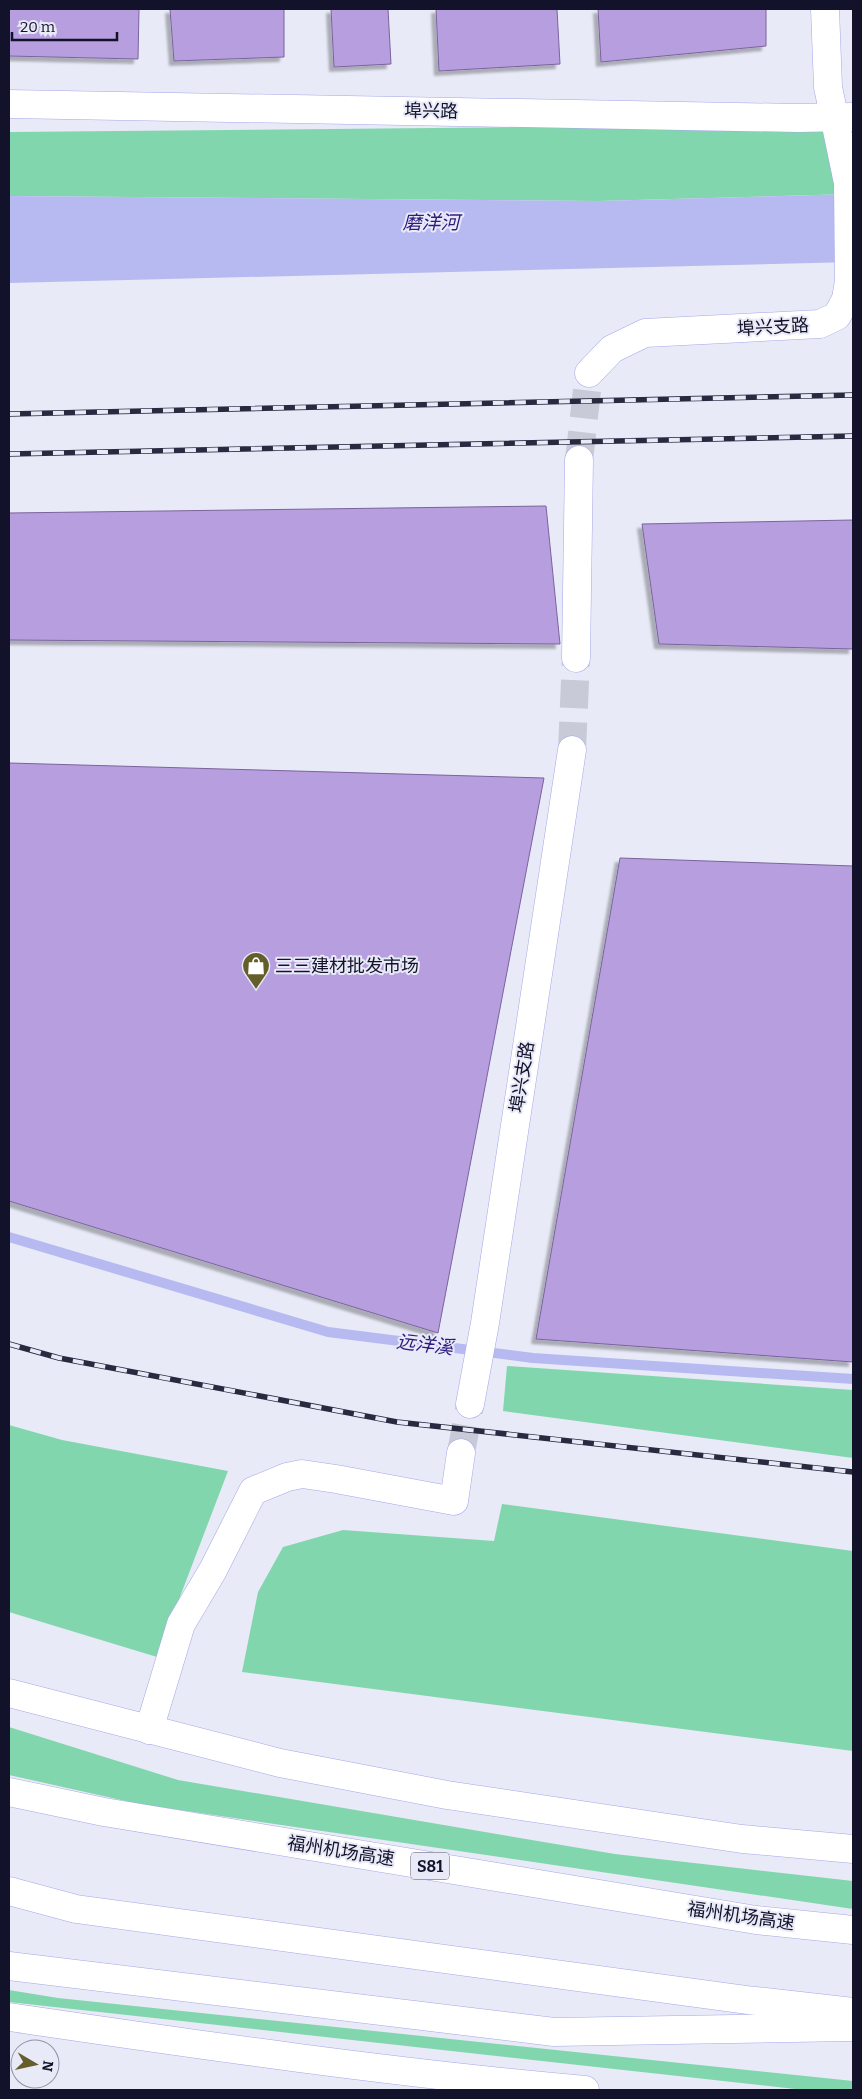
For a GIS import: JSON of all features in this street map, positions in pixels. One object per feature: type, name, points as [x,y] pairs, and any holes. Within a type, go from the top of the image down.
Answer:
[{"type":"main road","name":"埠兴支路","points":[[589,373],[612,349],[645,333],[820,324],[837,316],[846,299],[849,280],[848,183],[845,117],[828,87],[825,9]]},
{"type":"main road","name":"埠兴路","points":[[9,104],[845,117]]},
{"type":"main road","points":[[576,658],[580,460]]},
{"type":"main road","name":"埠兴支路","points":[[470,1404],[485,1323],[572,750]]},
{"type":"main road","points":[[149,1730],[181,1624],[213,1570],[253,1491],[287,1477],[302,1474],[336,1478],[454,1501],[461,1453]]},
{"type":"main road","points":[[9,1693],[280,1763],[447,1794],[742,1839],[853,1849]]},
{"type":"main road","name":"福州机场高速","points":[[9,1792],[104,1812],[756,1920],[853,1930]]},
{"type":"main road","points":[[9,1891],[76,1909],[747,2000],[853,2012]]},
{"type":"main road","points":[[9,1966],[554,2032],[853,2026]]},
{"type":"main road","points":[[9,2017],[234,2050],[488,2081],[584,2090]]},
{"type":"green space","points":[[853,124],[853,194],[599,201],[9,196],[9,132]]},
{"type":"green space","points":[[507,1366],[853,1390],[853,1458],[503,1411]]},
{"type":"green space","points":[[9,1425],[62,1440],[228,1471],[157,1657],[9,1612]]},
{"type":"green space","points":[[502,1504],[853,1551],[853,1751],[242,1672],[258,1592],[283,1547],[343,1530],[494,1541]]},
{"type":"green space","points":[[9,1727],[178,1780],[615,1854],[853,1881],[853,1909],[139,1804],[9,1775]]},
{"type":"green space","points":[[9,1990],[58,1998],[853,2081],[853,2090],[804,2090],[9,2002]]},
{"type":"water","name":"磨洋河","points":[[853,194],[853,262],[9,283],[9,196],[599,201]]},
{"type":"building","points":[[9,9],[139,9],[138,59],[9,56]]},
{"type":"building","points":[[170,9],[284,9],[284,57],[174,61]]},
{"type":"building","points":[[331,9],[388,9],[391,64],[334,67]]},
{"type":"building","points":[[436,9],[557,9],[560,64],[439,71]]},
{"type":"building","points":[[598,9],[766,9],[766,46],[601,62]]},
{"type":"building","points":[[546,506],[560,644],[9,640],[9,513]]},
{"type":"building","points":[[853,520],[853,649],[659,644],[642,524]]},
{"type":"building","name":"三三建材批发市场","points":[[9,763],[544,778],[438,1333],[9,1201]]},
{"type":"building","points":[[620,858],[853,866],[853,1362],[536,1339]]},
{"type":"waterway","name":"远洋溪","points":[[9,1237],[328,1332],[533,1358],[853,1379]]},
{"type":"tunnel","points":[[579,460],[589,373]]},
{"type":"tunnel","points":[[572,750],[576,658]]},
{"type":"tunnel","points":[[461,1453],[470,1404]]},
{"type":"railway","points":[[9,414],[853,395]]},
{"type":"railway","points":[[9,454],[853,436]]},
{"type":"railway","points":[[9,1344],[59,1358],[397,1422],[853,1472]]},
{"type":"place","name":"三三建材批发市场","points":[[256,990]]}]
